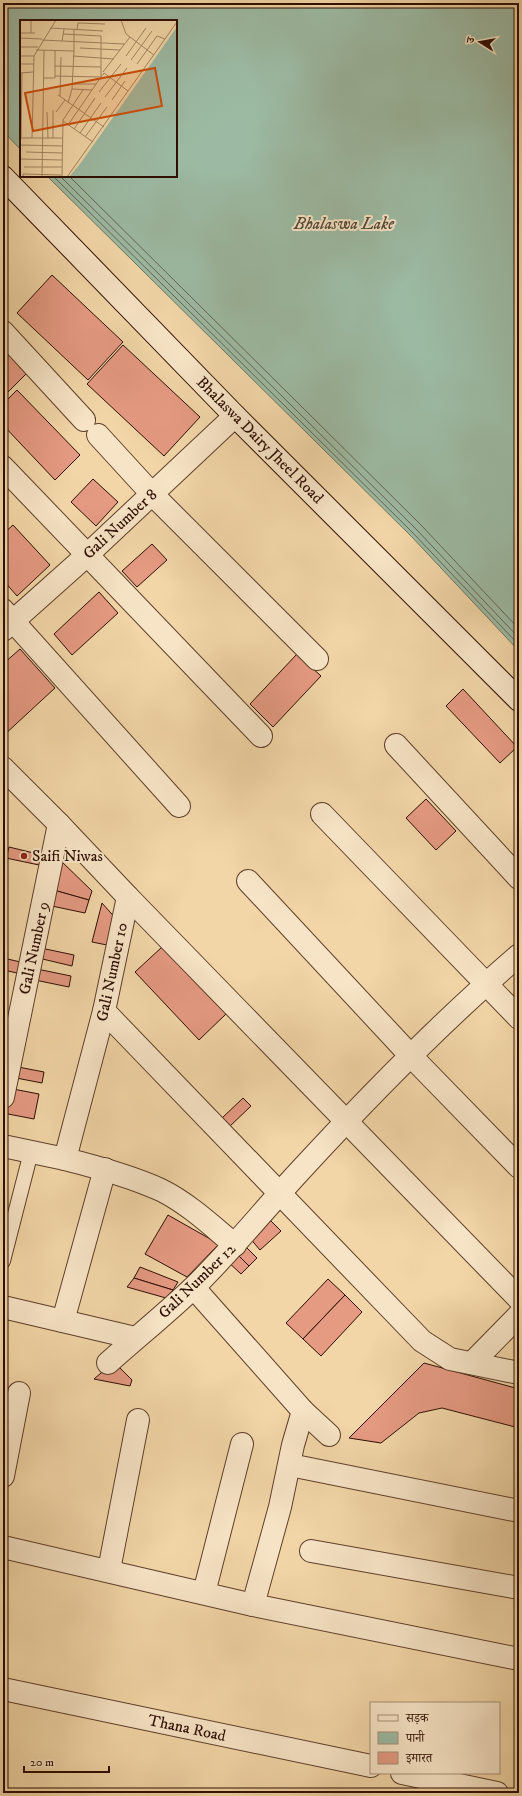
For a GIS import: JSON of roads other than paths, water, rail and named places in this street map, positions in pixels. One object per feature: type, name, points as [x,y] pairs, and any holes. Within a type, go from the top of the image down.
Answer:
[{"type":"street","name":"Bhalaswa Dairy Jheel Road","points":[[3,177],[235,416],[519,700]]},
{"type":"street","points":[[3,332],[152,494],[317,659]]},
{"type":"street","name":"Gali Number 8","points":[[6,620],[86,556],[235,416]]},
{"type":"street","points":[[3,467],[86,556],[261,736]]},
{"type":"street","points":[[6,620],[179,806]]},
{"type":"street","points":[[396,745],[519,878]]},
{"type":"street","points":[[3,768],[519,1299]]},
{"type":"street","points":[[322,814],[519,1018]]},
{"type":"street","name":"Gali Number 9","points":[[3,1097],[59,824]]},
{"type":"street","points":[[248,881],[410,1055],[519,1167]]},
{"type":"street","name":"Gali Number 10","points":[[65,1159],[104,1011],[128,897]]},
{"type":"street","name":"Gali Number 12","points":[[108,1363],[194,1288],[235,1245],[279,1193],[346,1120],[410,1055],[519,955]]},
{"type":"street","points":[[104,1011],[422,1341],[450,1359],[519,1374]]},
{"type":"street","points":[[3,1146],[105,1169],[162,1191],[193,1210],[235,1245]]},
{"type":"street","points":[[62,1321],[105,1169]]},
{"type":"street","points":[[194,1288],[303,1411],[329,1435]]},
{"type":"street","points":[[3,1307],[135,1338]]},
{"type":"street","points":[[472,1363],[519,1315]]},
{"type":"street","points":[[3,1476],[19,1393]]},
{"type":"street","points":[[253,1605],[280,1507],[303,1411]]},
{"type":"street","points":[[109,1570],[138,1420]]},
{"type":"street","points":[[204,1593],[242,1444]]},
{"type":"street","points":[[290,1465],[519,1510]]},
{"type":"street","points":[[3,1547],[109,1570],[253,1605],[519,1659]]},
{"type":"street","points":[[310,1551],[519,1588]]},
{"type":"street","name":"Thana Road","points":[[3,1689],[370,1766]]},
{"type":"street","points":[[407,1774],[497,1793]]},
{"type":"lane","points":[[3,1261],[31,1152]]},
{"type":"water","name":"Bhalaswa Lake","points":[[3,3],[519,3],[519,651],[410,535],[48,177],[177,177],[177,20],[20,20],[20,149],[3,131]]},
{"type":"place","name":"Saifi Niwas","points":[[24,856]]}]
